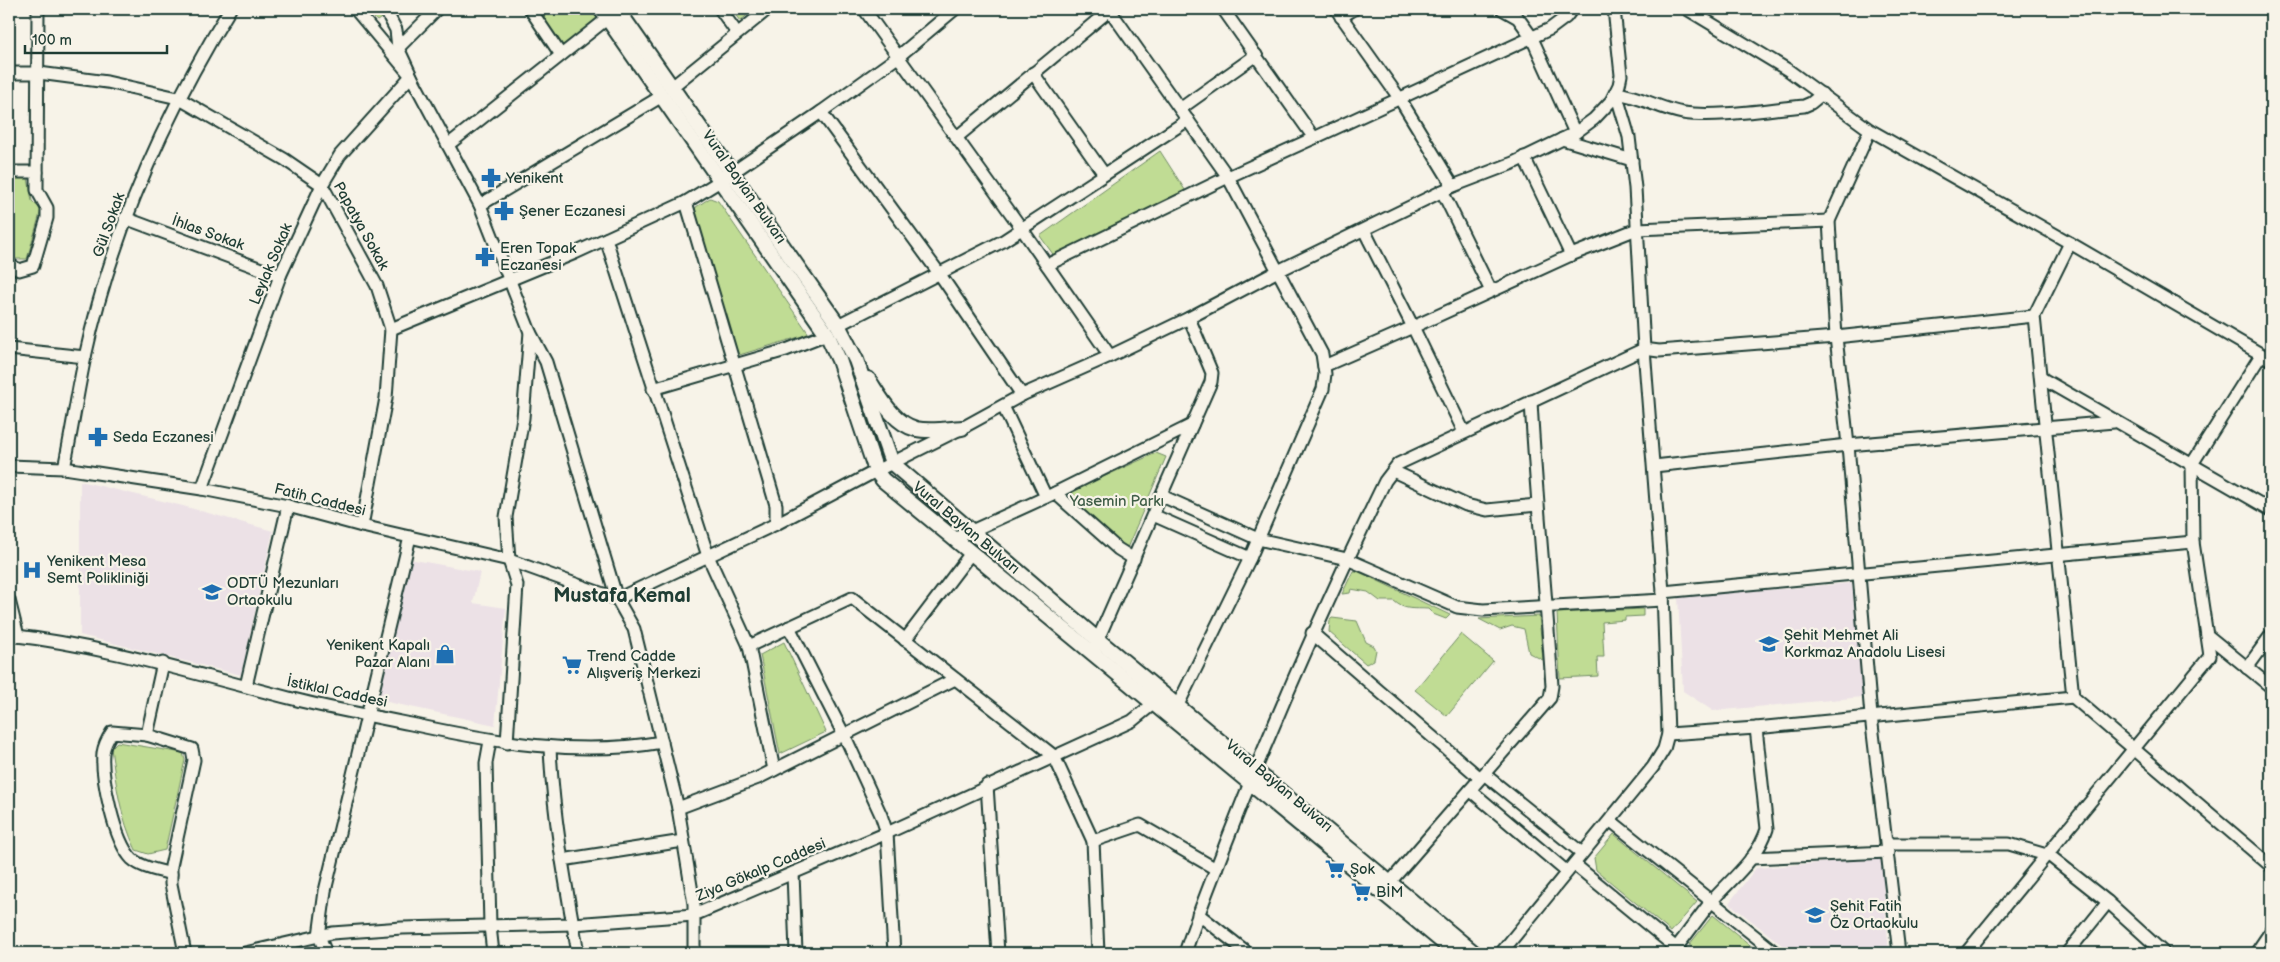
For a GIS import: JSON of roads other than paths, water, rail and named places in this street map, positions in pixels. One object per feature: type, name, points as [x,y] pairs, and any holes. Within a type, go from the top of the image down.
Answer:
[{"type":"main road","name":"Vural Baylan Bulvarı","points":[[609,12],[726,177],[827,334],[839,360],[876,470],[883,480],[971,553],[1095,646],[1386,888],[1474,953]]},
{"type":"main road","name":"Vural Baylan Bulvarı","points":[[726,177],[838,324],[856,360],[892,463],[971,531],[1095,646]]},
{"type":"main road","points":[[856,360],[889,410],[902,421],[915,429],[962,428]]},
{"type":"main road","name":"Vural Baylan Bulvarı","points":[[1386,888],[1456,953]]},
{"type":"street","points":[[9,264],[20,270],[32,266],[47,218],[46,208],[38,193],[38,9]]},
{"type":"street","name":"Gül Sokak","points":[[64,468],[85,357],[102,291],[125,218],[178,98],[230,9]]},
{"type":"street","points":[[354,9],[411,76]]},
{"type":"street","points":[[385,9],[396,30],[398,48],[411,76],[480,206],[530,332],[546,362],[617,599],[634,629],[678,808],[694,915],[694,953]]},
{"type":"street","points":[[398,48],[437,9]]},
{"type":"street","points":[[530,9],[561,55]]},
{"type":"street","points":[[720,9],[737,33]]},
{"type":"street","points":[[480,206],[667,92],[768,9]]},
{"type":"street","points":[[864,9],[957,137],[1110,356]]},
{"type":"street","points":[[391,329],[606,239],[686,202],[821,112],[899,56],[955,9]]},
{"type":"street","points":[[957,137],[1110,9],[1228,177],[1322,354],[1325,374],[1323,389],[1250,558],[1175,712]]},
{"type":"street","points":[[1223,9],[1314,138]]},
{"type":"street","points":[[1354,9],[1338,13],[1400,100],[1447,189],[1491,291]]},
{"type":"street","points":[[1502,9],[1518,18],[1531,36],[1575,133]]},
{"type":"street","points":[[1047,265],[1228,177],[1400,100],[1558,24],[1572,9]]},
{"type":"street","points":[[617,599],[776,524],[1022,395],[1189,318],[1278,271],[1447,189],[1524,157],[1575,133],[1594,119],[1616,93],[1621,75],[1614,9]]},
{"type":"street","points":[[1687,9],[1788,70],[1870,130],[2070,243],[2266,358],[2192,464],[2192,542],[2210,656],[1966,953]]},
{"type":"street","points":[[448,145],[561,55],[609,12]]},
{"type":"street","points":[[1180,109],[1256,55]]},
{"type":"street","name":"Papatya Sokak","points":[[9,73],[39,73],[106,82],[178,98],[284,158],[322,185],[377,286],[391,329],[386,398],[362,526]]},
{"type":"street","points":[[1033,74],[1104,174]]},
{"type":"street","name":"Leylak Sokak","points":[[202,488],[280,276],[322,185],[340,155],[411,76]]},
{"type":"street","points":[[1616,93],[1634,96],[1672,110],[1704,114],[1804,106],[1822,94]]},
{"type":"street","points":[[1502,953],[1653,767],[1664,749],[1668,734],[1663,596],[1644,350],[1632,160],[1626,120],[1616,93]]},
{"type":"street","points":[[821,112],[939,273],[1022,395]]},
{"type":"street","points":[[838,324],[1003,241],[1188,120]]},
{"type":"street","points":[[1870,130],[1829,221],[1836,337],[1848,445],[1871,716],[1899,953]]},
{"type":"street","points":[[1562,139],[1632,160]]},
{"type":"street","points":[[1524,157],[1571,255]]},
{"type":"street","points":[[9,172],[38,172]]},
{"type":"street","points":[[686,202],[776,506],[776,524]]},
{"type":"street","name":"İhlas Sokak","points":[[125,218],[280,276]]},
{"type":"street","points":[[1324,366],[1571,255],[1637,229],[1829,221]]},
{"type":"street","points":[[1364,230],[1464,432]]},
{"type":"street","points":[[606,239],[653,390],[708,556],[750,646],[774,770]]},
{"type":"street","points":[[2070,243],[2034,316],[2073,697],[2271,866]]},
{"type":"street","points":[[1185,953],[1198,914],[1252,777],[1312,633],[1385,481],[1398,464],[1530,401],[1644,350],[1659,351],[1836,337],[2034,316]]},
{"type":"street","points":[[1095,646],[1192,425],[1205,400],[1211,382],[1212,373],[1189,318]]},
{"type":"street","points":[[507,743],[516,585],[509,560],[506,517],[523,418],[530,332]]},
{"type":"street","points":[[653,390],[786,350],[827,334]]},
{"type":"street","points":[[9,348],[85,357]]},
{"type":"street","points":[[2041,378],[2114,422],[2192,464],[2271,510]]},
{"type":"street","points":[[1386,888],[1550,698],[1552,686],[1547,608],[1537,505],[1530,401]]},
{"type":"street","points":[[1003,406],[1051,495],[1134,560]]},
{"type":"street","points":[[1654,466],[1848,445],[2114,422]]},
{"type":"street","points":[[954,539],[1051,495],[1192,425]]},
{"type":"street","name":"Fatih Caddesi","points":[[9,466],[64,468],[202,488],[288,506],[362,526],[509,560],[617,599]]},
{"type":"street","points":[[1393,471],[1466,505],[1487,510],[1537,505]]},
{"type":"street","points":[[1162,496],[1258,539],[1347,559],[1457,608],[1483,610],[1547,608],[1858,573],[2192,542]]},
{"type":"street","points":[[246,686],[288,506]]},
{"type":"street","points":[[1154,515],[1250,558]]},
{"type":"street","points":[[326,953],[319,936],[325,891],[410,536]]},
{"type":"street","points":[[905,640],[971,553]]},
{"type":"street","points":[[750,646],[852,598],[1054,756],[1093,841],[1098,953]]},
{"type":"street","points":[[9,600],[13,636]]},
{"type":"street","points":[[789,628],[844,736],[881,815],[886,833],[894,953]]},
{"type":"street","points":[[1312,633],[1482,776],[1582,853]]},
{"type":"street","points":[[2207,635],[2271,687]]},
{"type":"street","points":[[2247,668],[2271,635]]},
{"type":"street","name":"İstiklal Caddesi","points":[[13,636],[43,639],[163,663],[294,699],[490,741],[550,748],[635,747],[662,742]]},
{"type":"street","points":[[147,735],[163,663]]},
{"type":"street","points":[[678,808],[774,770],[955,679]]},
{"type":"street","points":[[1668,734],[1756,728],[2073,697]]},
{"type":"street","name":"Ziya Gökalp Caddesi","points":[[245,953],[332,933],[402,928],[573,924],[694,915],[886,833],[987,785],[1132,721],[1159,699]]},
{"type":"street","points":[[1470,790],[1679,951],[1711,902],[1751,858],[1763,841],[1767,829],[1756,728]]},
{"type":"street","points":[[171,874],[144,867],[132,858],[119,835],[106,793],[103,752],[112,732],[147,735],[192,750],[194,760],[171,866],[171,874],[171,884],[185,953]]},
{"type":"street","points":[[490,741],[486,763],[490,926],[493,953]]},
{"type":"street","points":[[550,748],[551,777],[562,860],[578,953]]},
{"type":"street","points":[[987,785],[998,953]]},
{"type":"street","points":[[1611,821],[1776,953]]},
{"type":"street","points":[[1093,841],[1140,824],[1216,869]]},
{"type":"street","points":[[562,860],[683,841]]},
{"type":"street","points":[[1751,858],[1887,848],[2010,844],[2047,855],[2108,902],[2164,953]]},
{"type":"street","points":[[793,874],[796,953]]},
{"type":"street","points":[[2067,953],[2108,902]]},
{"type":"street","points":[[1198,914],[1248,953]]},
{"type":"street","points":[[2256,953],[2271,931]]},
{"type":"place","name":"Yenikent","points":[[491,178]]},
{"type":"place","name":"Şener Eczanesi","points":[[504,211]]},
{"type":"place","name":"Eren Topak Eczanesi","points":[[485,257]]},
{"type":"place","name":"Seda Eczanesi","points":[[98,437]]},
{"type":"place","name":"Yenikent Mesa Semt Polikliniği","points":[[32,570]]},
{"type":"place","name":"ODTÜ Mezunları Ortaokulu","points":[[212,592]]},
{"type":"place","name":"Şehit Mehmet Ali Korkmaz Anadolu Lisesi","points":[[1769,644]]},
{"type":"place","name":"Yenikent Kapalı Pazar Alanı","points":[[445,654]]},
{"type":"place","name":"Trend Cadde Alışveriş Merkezi","points":[[572,665]]},
{"type":"place","name":"Şok","points":[[1335,869]]},
{"type":"place","name":"BİM","points":[[1361,892]]},
{"type":"place","name":"Şehit Fatih Öz Ortaokulu","points":[[1815,915]]},
{"type":"district","name":"Mustafa Kemal","points":[[622,596]]},
{"type":"park label","name":"Yasemin Parkı","points":[[1117,501]]}]
